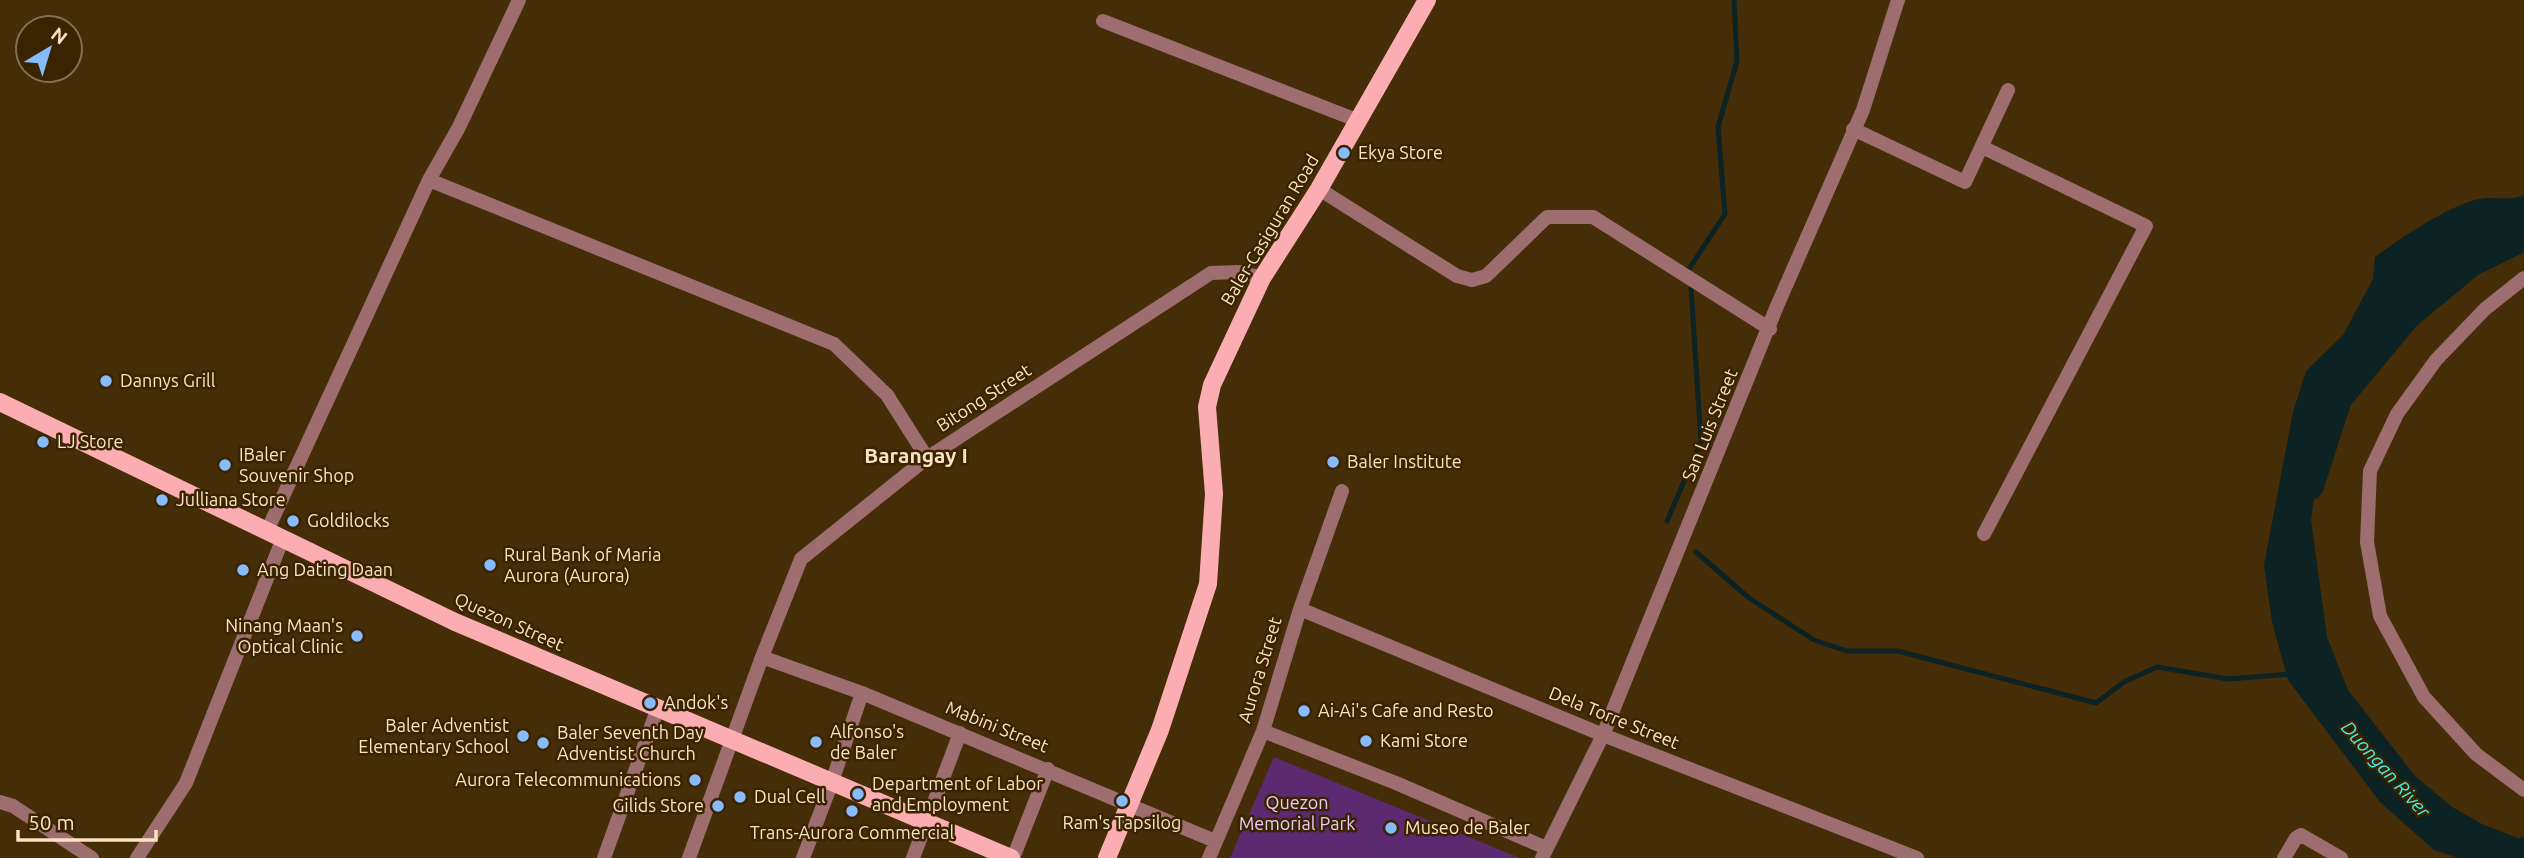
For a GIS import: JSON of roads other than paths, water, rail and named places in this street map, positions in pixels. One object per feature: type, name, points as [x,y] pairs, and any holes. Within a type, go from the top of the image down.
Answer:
[{"type":"main road","name":"Baler-Casiguran Road","points":[[1107,858],[1169,707],[1208,584],[1214,494],[1207,407],[1212,385],[1262,278],[1319,189],[1427,0]]},
{"type":"main road","name":"Quezon Street","points":[[0,402],[455,622],[1012,858]]},
{"type":"street","points":[[137,858],[187,783],[275,535],[429,180],[459,127],[519,0]]},
{"type":"street","name":"San Luis Street","points":[[1544,853],[1603,735],[1863,110],[1898,0]]},
{"type":"street","points":[[1103,21],[1359,121]]},
{"type":"street","points":[[1853,129],[1965,182],[2008,90]]},
{"type":"street","points":[[1982,147],[2146,226],[1984,534]]},
{"type":"street","points":[[429,180],[834,344],[887,395],[928,458]]},
{"type":"street","points":[[1319,189],[1457,276],[1472,280],[1486,276],[1547,217],[1593,217],[1770,330]]},
{"type":"street","name":"Bitong Street","points":[[689,858],[762,657],[801,559],[928,458],[1211,273],[1240,272],[1262,278]]},
{"type":"street","points":[[2524,278],[2485,309],[2436,360],[2397,414],[2370,471],[2367,542],[2380,617],[2424,697],[2476,754],[2524,790]]},
{"type":"street","name":"Aurora Street","points":[[1209,858],[1263,731],[1300,608],[1342,491]]},
{"type":"street","name":"Dela Torre Street","points":[[1300,608],[1603,735],[1902,855],[1917,858]]},
{"type":"street","name":"Mabini Street","points":[[762,657],[863,693],[1215,841]]},
{"type":"street","points":[[803,858],[863,693]]},
{"type":"street","points":[[604,858],[657,709]]},
{"type":"street","points":[[1263,731],[1544,853]]},
{"type":"street","points":[[913,858],[960,733]]},
{"type":"street","points":[[1012,858],[1048,769]]},
{"type":"street","points":[[0,802],[13,806],[92,858]]},
{"type":"street","points":[[2284,858],[2296,838],[2301,835],[2341,858]]},
{"type":"water","points":[[2524,195],[2524,236],[2467,262],[2441,279],[2370,339],[2326,384],[2321,451],[2311,520],[2327,637],[2348,690],[2415,776],[2452,807],[2482,824],[2518,838],[2524,837],[2524,858],[2458,858],[2434,850],[2380,802],[2288,680],[2272,622],[2264,565],[2293,412],[2306,371],[2343,335],[2373,279],[2375,257],[2423,224],[2451,209],[2481,199]]},
{"type":"waterway","points":[[1689,269],[1725,214],[1718,127],[1737,61],[1734,0]]},
{"type":"waterway","name":"Duongan River","points":[[2308,484],[2336,397],[2405,314],[2469,261],[2524,234]]},
{"type":"waterway","points":[[1667,521],[1701,442],[1691,288]]},
{"type":"waterway","points":[[1696,552],[1749,598],[1814,640],[1847,651],[1898,651],[2096,703],[2124,682],[2157,667],[2228,679],[2291,674]]},
{"type":"place","name":"Ekya Store","points":[[1344,153]]},
{"type":"place","name":"Dannys Grill","points":[[106,381]]},
{"type":"place","name":"LJ Store","points":[[43,442]]},
{"type":"place","name":"Baler Institute","points":[[1333,462]]},
{"type":"place","name":"IBaler Souvenir Shop","points":[[225,465]]},
{"type":"place","name":"Julliana Store","points":[[162,500]]},
{"type":"place","name":"Goldilocks","points":[[293,521]]},
{"type":"place","name":"Rural Bank of Maria Aurora (Aurora)","points":[[490,565]]},
{"type":"place","name":"Ang Dating Daan","points":[[243,570]]},
{"type":"place","name":"Ninang Maan's Optical Clinic","points":[[357,636]]},
{"type":"place","name":"Andok's","points":[[650,703]]},
{"type":"place","name":"Ai-Ai's Cafe and Resto","points":[[1304,711]]},
{"type":"place","name":"Baler Adventist Elementary School","points":[[523,736]]},
{"type":"place","name":"Kami Store","points":[[1366,741]]},
{"type":"place","name":"Alfonso's de Baler","points":[[816,742]]},
{"type":"place","name":"Baler Seventh Day Adventist Church","points":[[543,743]]},
{"type":"place","name":"Aurora Telecommunications","points":[[695,780]]},
{"type":"place","name":"Department of Labor and Employment","points":[[858,794]]},
{"type":"place","name":"Dual Cell","points":[[740,797]]},
{"type":"place","name":"Ram's Tapsilog","points":[[1122,801]]},
{"type":"place","name":"Gilids Store","points":[[718,806]]},
{"type":"place","name":"Trans-Aurora Commercial","points":[[852,811]]},
{"type":"place","name":"Museo de Baler","points":[[1391,828]]},
{"type":"district","name":"Barangay I","points":[[916,456]]},
{"type":"park label","name":"Quezon Memorial Park","points":[[1297,813]]}]
